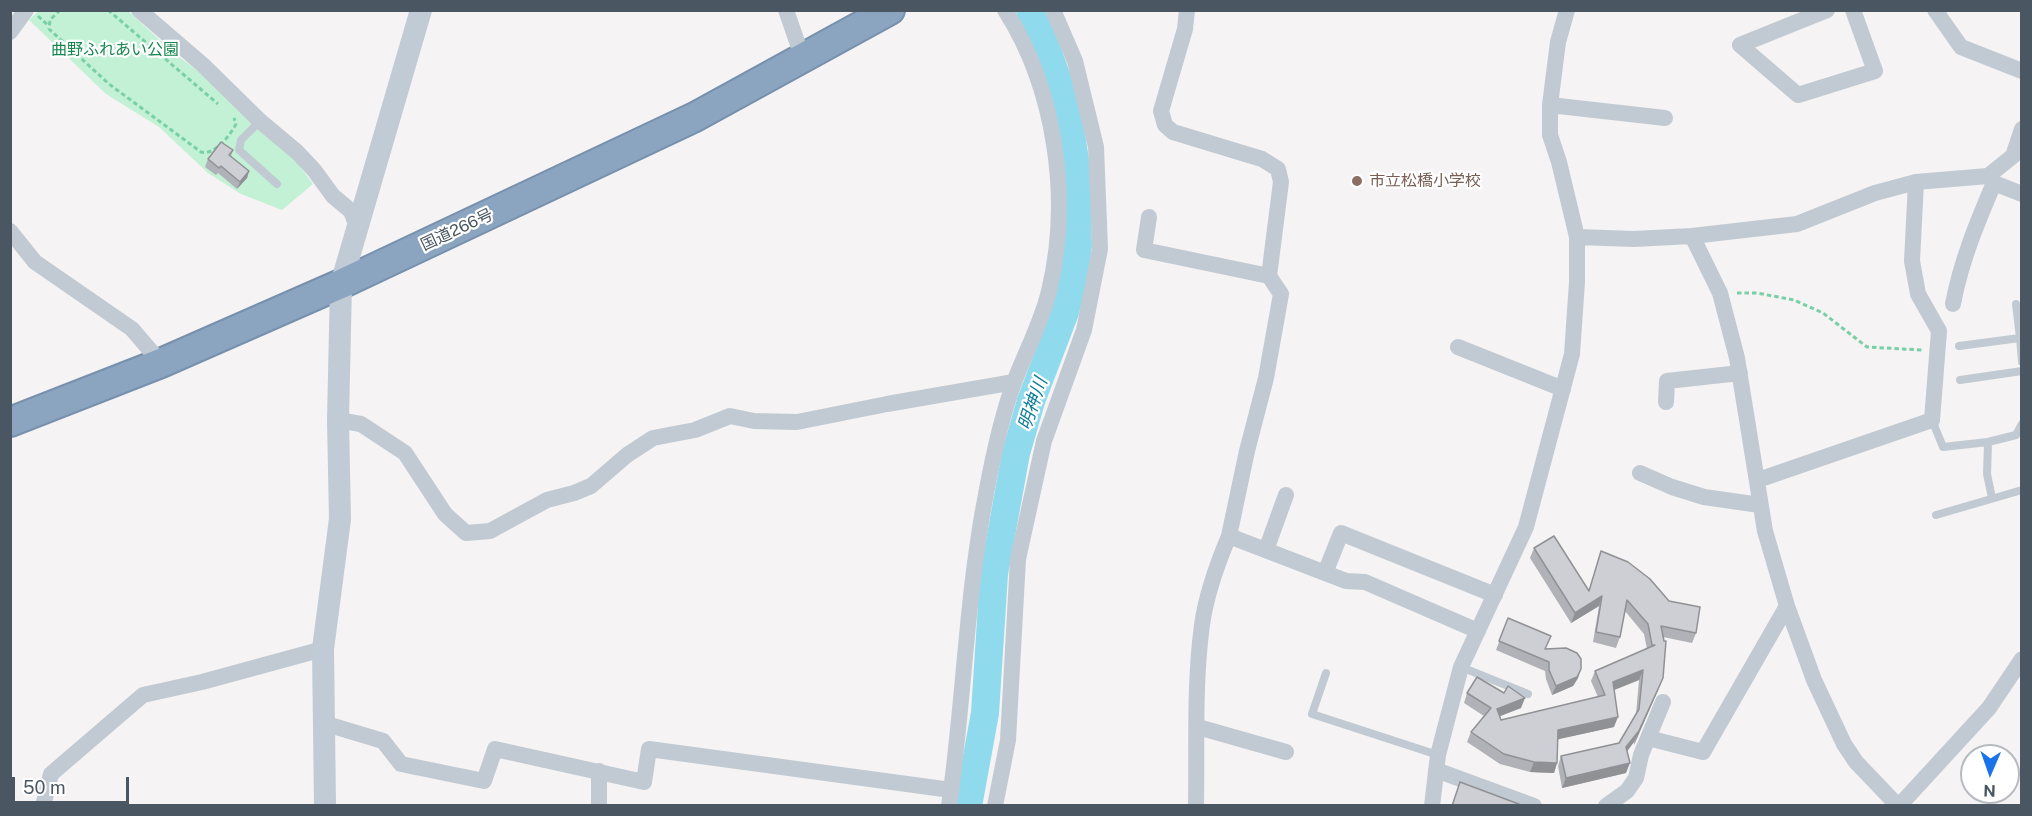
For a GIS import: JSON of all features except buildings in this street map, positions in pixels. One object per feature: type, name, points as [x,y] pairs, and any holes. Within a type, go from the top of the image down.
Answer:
[{"type":"highway","name":"国道266号","points":[[10,422],[161,363],[341,284],[695,117],[890,10]]},
{"type":"street","points":[[10,32],[26,10]]},
{"type":"street","points":[[139,10],[203,64],[260,121],[297,152],[333,196],[351,211],[358,230]]},
{"type":"street","points":[[325,806],[323,649],[340,519],[338,420],[341,284],[421,10]]},
{"type":"street","points":[[786,10],[803,59]]},
{"type":"street","points":[[323,723],[383,741],[401,764],[484,782],[495,748],[644,782],[649,748],[950,798],[974,566],[997,436],[1014,382],[1049,292],[1056,252],[1059,195],[1051,129],[1036,74],[1015,26],[1005,10]]},
{"type":"street","points":[[995,806],[1008,740],[1018,559],[1044,441],[1084,330],[1100,249],[1096,147],[1074,61],[1053,10]]},
{"type":"street","points":[[1187,10],[1185,29],[1161,111],[1165,125],[1173,132],[1262,159],[1278,169],[1281,182],[1269,276],[1281,294],[1277,325],[1229,536],[1220,557],[1203,622],[1196,689],[1198,727],[1196,806]]},
{"type":"street","points":[[1432,806],[1437,762],[1461,667],[1526,527],[1572,354],[1577,282],[1577,237],[1550,135],[1550,105],[1558,42],[1567,10]]},
{"type":"street","points":[[1827,10],[1740,45],[1798,95],[1875,71],[1853,10]]},
{"type":"street","points":[[1935,10],[1961,47],[2022,71]]},
{"type":"street","points":[[1550,105],[1665,118]]},
{"type":"street","points":[[1953,304],[1959,273],[1991,180],[2013,156],[2022,129]]},
{"type":"street","points":[[1577,237],[1634,239],[1692,236],[1797,224],[1875,193],[1916,182],[1991,180],[2022,194]]},
{"type":"street","points":[[1758,480],[1932,420],[1939,331],[1918,294],[1912,261],[1916,182]]},
{"type":"street","points":[[1149,217],[1144,250],[1269,276]]},
{"type":"street","points":[[10,231],[35,262],[132,329],[161,363]]},
{"type":"street","points":[[1692,236],[1720,293],[1740,373],[1765,531],[1787,606],[1814,680],[1844,744],[1856,762],[1899,806],[1989,708],[2022,659]]},
{"type":"street","points":[[1458,347],[1563,389]]},
{"type":"street","points":[[1666,402],[1667,381],[1740,373]]},
{"type":"street","points":[[338,420],[361,424],[405,453],[444,514],[466,532],[490,531],[547,500],[591,486],[627,455],[653,438],[695,430],[730,416],[754,421],[797,422],[1014,382]]},
{"type":"street","points":[[1640,473],[1672,487],[1704,497],[1760,505]]},
{"type":"street","points":[[1266,550],[1286,495]]},
{"type":"street","points":[[1325,573],[1341,533],[1495,595]]},
{"type":"street","points":[[1229,536],[1346,581],[1365,582],[1478,631]]},
{"type":"street","points":[[1648,738],[1703,752],[1787,606]]},
{"type":"street","points":[[43,806],[51,774],[143,695],[202,682],[323,649]]},
{"type":"street","points":[[1606,806],[1627,791],[1636,778],[1641,755],[1663,702]]},
{"type":"street","points":[[1198,727],[1286,752]]},
{"type":"street","points":[[1437,762],[1534,806]]},
{"type":"street","points":[[598,806],[599,771]]},
{"type":"lane","points":[[260,121],[241,140],[239,150],[277,184]]},
{"type":"lane","points":[[2016,304],[2022,362]]},
{"type":"lane","points":[[1959,346],[2021,337]]},
{"type":"lane","points":[[1960,380],[2022,371]]},
{"type":"lane","points":[[1932,420],[1943,447],[1988,442],[2016,435],[2022,424]]},
{"type":"lane","points":[[1988,442],[1987,474],[1992,498]]},
{"type":"lane","points":[[1936,515],[2022,490]]},
{"type":"lane","points":[[1461,667],[1528,694]]},
{"type":"lane","points":[[1326,674],[1312,714],[1437,762]]},
{"type":"path","points":[[60,10],[50,20],[49,29],[109,84],[201,153],[212,152],[220,144],[236,124],[234,118]]},
{"type":"path","points":[[108,10],[225,110]]},
{"type":"path","points":[[1720,293],[1757,293],[1794,300],[1823,313],[1868,347],[1939,350]]},
{"type":"green space","name":"曲野ふれあい公園","points":[[38,11],[128,11],[174,53],[214,83],[293,157],[313,184],[282,210],[241,194],[208,173],[159,127],[106,94],[29,20]]},
{"type":"waterway","name":"明神川","points":[[968,806],[985,713],[994,574],[1016,453],[1031,401],[1065,312],[1073,281],[1078,246],[1076,167],[1070,128],[1060,86],[1030,10]]},
{"type":"place","name":"市立松橋小学校","points":[[1357,181]]}]
